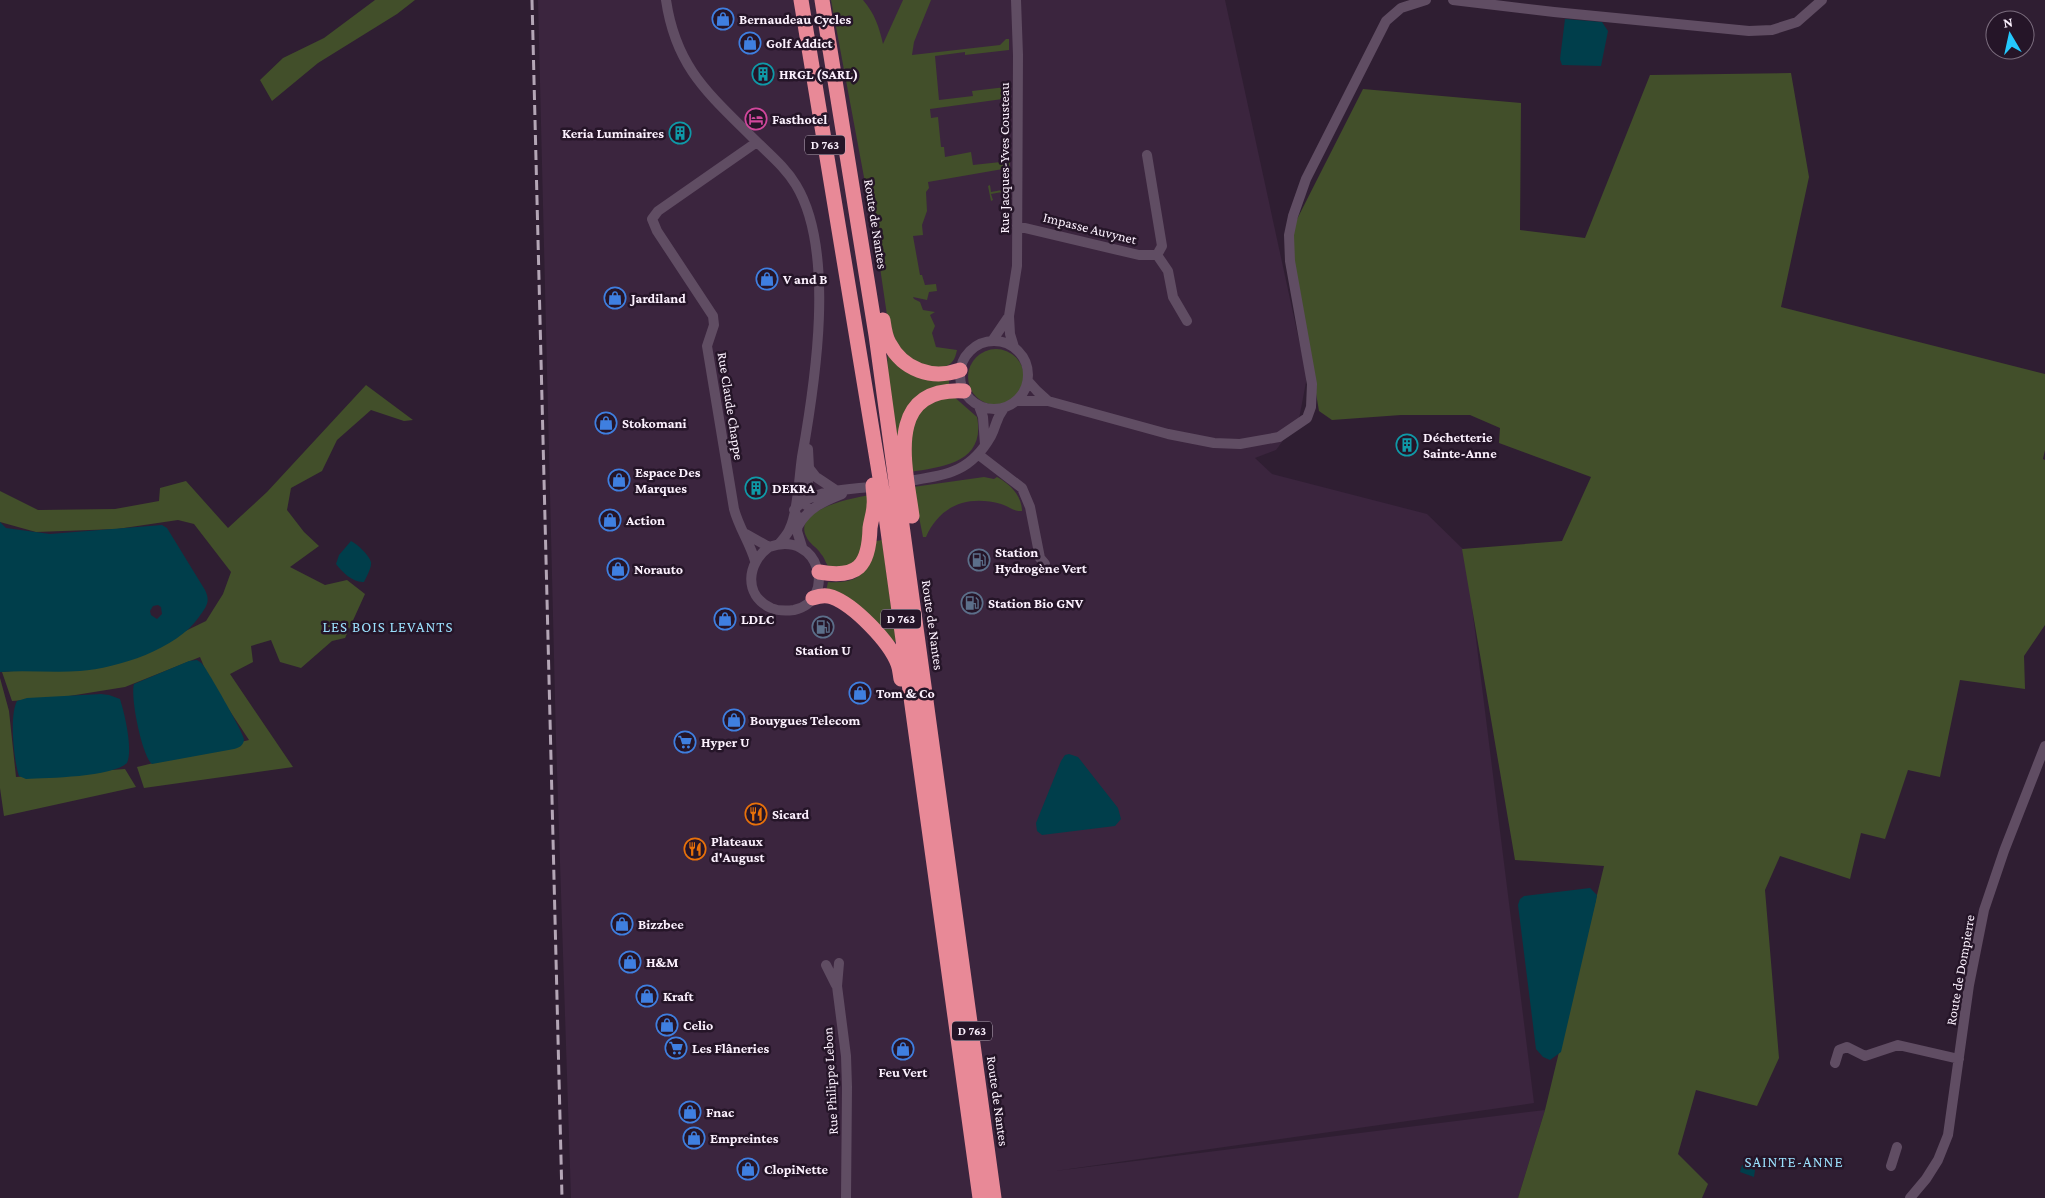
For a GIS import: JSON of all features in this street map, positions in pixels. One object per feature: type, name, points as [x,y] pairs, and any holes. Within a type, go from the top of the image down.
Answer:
[{"type":"highway","name":"D 763","points":[[801,0],[878,460],[980,1198]]},
{"type":"highway","name":"Route de Nantes","points":[[822,0],[866,266],[994,1198]]},
{"type":"highway","points":[[866,266],[877,281],[888,342],[902,360],[917,370],[935,375],[951,374],[960,370]]},
{"type":"highway","points":[[925,687],[931,653],[913,526],[904,440],[906,424],[923,399],[944,390],[964,391]]},
{"type":"highway","points":[[819,572],[842,574],[851,572],[866,557],[871,543],[870,527],[874,504],[872,473],[878,460]]},
{"type":"highway","points":[[813,598],[832,597],[845,604],[888,645],[898,664],[906,714],[917,737]]},
{"type":"street","points":[[666,0],[675,41],[688,68],[706,92],[780,164],[796,186],[807,210],[814,234],[818,262],[817,352],[807,438],[794,510],[790,528],[774,545],[761,553],[755,562],[751,580],[755,596],[763,604],[774,610],[785,611],[806,605],[813,598],[818,586],[819,572],[815,561],[802,547],[797,526],[800,513],[806,507],[807,499],[809,468],[807,438]]},
{"type":"street","name":"Rue Jacques-Yves Cousteau","points":[[1014,347],[1010,334],[1009,316],[1017,266],[1018,55],[1016,0]]},
{"type":"street","points":[[1017,401],[1048,400],[1168,434],[1214,443],[1240,444],[1280,437],[1308,418],[1311,407],[1312,384],[1290,261],[1289,235],[1293,216],[1306,179],[1386,21],[1401,8],[1426,0]]},
{"type":"street","points":[[1453,0],[1750,31],[1772,30],[1797,22],[1822,0]]},
{"type":"street","name":"Rue Claude Chappe","points":[[746,534],[739,524],[734,509],[707,346],[714,325],[713,316],[656,231],[652,219],[658,210],[757,142]]},
{"type":"street","points":[[1148,155],[1162,246],[1157,255],[1168,272],[1173,297],[1187,321]]},
{"type":"street","name":"Impasse Auvynet","points":[[1017,226],[1139,255],[1157,255]]},
{"type":"street","name":"Rue Jacques-Yves Cousteau","points":[[992,341],[1009,316]]},
{"type":"street","points":[[794,510],[807,499],[836,490],[851,490],[949,473],[966,466],[979,455],[992,434],[997,417],[1004,408],[1017,401],[1024,392],[1028,381],[1026,362],[1014,347],[1004,342],[992,341],[981,344],[971,350],[964,359],[960,370],[960,381],[970,400],[979,406],[987,409],[1004,408]]},
{"type":"street","points":[[1028,381],[1037,392],[1048,400]]},
{"type":"street","points":[[979,406],[983,417],[985,445]]},
{"type":"street","points":[[979,455],[1022,488],[1030,507],[1040,558],[1044,564]]},
{"type":"street","points":[[809,468],[816,477],[836,490]]},
{"type":"street","points":[[797,526],[812,508],[851,490]]},
{"type":"street","points":[[746,534],[774,545],[790,544],[802,547]]},
{"type":"street","points":[[746,534],[755,562]]},
{"type":"street","name":"Route de Dompierre","points":[[1910,1198],[1938,1160],[1948,1135],[1969,985],[1984,910],[2004,851],[2045,746]]},
{"type":"street","name":"Rue Philippe Lebon","points":[[838,963],[837,986],[845,1047],[847,1087],[846,1198]]},
{"type":"street","points":[[826,965],[837,986]]},
{"type":"street","points":[[1835,1063],[1839,1050],[1847,1047],[1865,1056],[1898,1045],[1959,1059]]},
{"type":"street","points":[[1891,1166],[1897,1147]]},
{"type":"shaded area","points":[[538,0],[1225,0],[1307,377],[1299,419],[1276,450],[1255,458],[1272,474],[1427,514],[1465,551],[1534,1103],[1055,1171],[1545,1110],[1518,1198],[571,1198],[556,740]]},
{"type":"green space","points":[[375,0],[415,0],[397,14],[318,63],[272,101],[260,80],[283,58],[324,38]]},
{"type":"green space","points":[[831,0],[863,0],[871,10],[876,21],[883,44],[903,0],[931,0],[914,42],[912,55],[1000,45],[1006,39],[1009,39],[1009,50],[965,55],[965,52],[935,56],[939,100],[973,96],[972,91],[1006,87],[1006,90],[1010,89],[1010,98],[930,109],[931,118],[938,117],[941,147],[944,147],[945,157],[971,152],[973,165],[1010,161],[1009,198],[1002,198],[1002,192],[991,194],[993,200],[991,201],[988,186],[990,185],[991,192],[1002,190],[1003,169],[928,182],[929,188],[926,192],[927,211],[922,225],[923,235],[913,236],[920,275],[922,275],[925,285],[936,284],[937,291],[929,292],[927,300],[913,297],[920,302],[923,310],[935,312],[930,315],[935,326],[932,333],[936,347],[957,350],[952,362],[941,368],[927,366],[902,355],[888,322],[877,247]]},
{"type":"green space","points":[[1791,73],[1809,177],[1781,307],[2045,374],[2045,450],[2043,459],[2045,460],[2045,625],[2024,656],[2025,689],[1960,680],[1940,777],[1908,770],[1885,839],[1861,833],[1850,879],[1780,856],[1765,890],[1779,1058],[1757,1106],[1696,1090],[1678,1154],[1708,1184],[1702,1198],[1518,1198],[1545,1110],[1604,866],[1515,860],[1462,549],[1562,541],[1591,477],[1499,443],[1500,428],[1470,415],[1401,415],[1332,420],[1319,411],[1289,235],[1363,89],[1521,103],[1520,230],[1585,238],[1650,75]]},
{"type":"green space","points":[[888,349],[949,378],[949,385],[927,392],[899,460],[887,368]]},
{"type":"green space","points":[[996,349],[1007,351],[1016,357],[1022,366],[1024,377],[1022,388],[1016,397],[1007,403],[996,405],[985,403],[976,397],[970,388],[968,377],[970,366],[976,357],[985,351]]},
{"type":"green space","points":[[366,385],[413,420],[404,421],[371,410],[337,440],[322,471],[291,488],[287,510],[304,532],[319,546],[290,567],[325,585],[347,580],[365,594],[345,638],[332,641],[301,668],[280,662],[271,640],[251,646],[253,662],[230,674],[293,767],[144,788],[137,767],[249,740],[210,681],[200,657],[125,687],[63,697],[12,701],[2,672],[124,661],[206,621],[223,594],[231,572],[194,524],[178,520],[117,529],[36,532],[0,522],[0,491],[38,510],[115,509],[159,501],[160,488],[186,481],[228,528],[267,492]]},
{"type":"green space","points":[[952,395],[977,417],[978,432],[975,444],[969,453],[960,460],[936,468],[910,472],[909,432],[918,409]]},
{"type":"green space","points":[[984,477],[994,479],[997,477],[1011,487],[1018,495],[1022,511],[1016,511],[1001,504],[989,502],[966,502],[947,510],[932,526],[926,537],[923,537],[913,487]]},
{"type":"green space","points":[[870,495],[869,536],[852,567],[829,567],[806,536],[804,527],[808,519],[827,506]]},
{"type":"green space","points":[[882,540],[896,642],[887,639],[826,591],[828,582],[849,581],[862,574],[870,560],[876,541]]},
{"type":"green space","points":[[0,678],[9,711],[16,777],[125,769],[136,787],[4,816],[0,788]]},
{"type":"water","points":[[1565,19],[1602,22],[1608,31],[1601,66],[1562,65],[1560,59]]},
{"type":"water","points":[[0,522],[6,528],[50,534],[162,525],[167,528],[207,594],[208,601],[206,607],[189,628],[176,639],[146,655],[112,666],[80,671],[0,672]],"holes":[[[158,605],[161,607],[162,614],[157,619],[151,615],[150,611],[153,606]]]},
{"type":"water","points":[[351,541],[368,556],[371,562],[364,582],[352,579],[336,564],[339,555]]},
{"type":"water","points":[[197,660],[202,663],[225,702],[242,734],[243,743],[234,749],[152,764],[144,750],[138,726],[133,691],[134,684],[189,661]]},
{"type":"water","points":[[101,694],[120,699],[129,741],[127,763],[119,768],[108,771],[79,776],[26,779],[19,776],[15,760],[13,727],[13,717],[17,701],[27,698]]},
{"type":"water","points":[[1069,754],[1078,757],[1118,808],[1121,819],[1115,826],[1042,835],[1037,831],[1036,823],[1061,761],[1065,755]]},
{"type":"water","points":[[1590,888],[1597,895],[1596,901],[1561,1052],[1550,1060],[1543,1057],[1536,1049],[1518,905],[1520,899],[1524,896]]},
{"type":"water","points":[[1742,1165],[1755,1170],[1754,1177],[1740,1172]]},
{"type":"railway","points":[[532,0],[562,1198]]},
{"type":"place","name":"Bernaudeau Cycles","points":[[723,19]]},
{"type":"place","name":"Golf Addict","points":[[750,43]]},
{"type":"place","name":"HRGL (SARL)","points":[[763,74]]},
{"type":"place","name":"Fasthotel","points":[[756,119]]},
{"type":"place","name":"Keria Luminaires","points":[[680,133]]},
{"type":"place","name":"V and B","points":[[767,279]]},
{"type":"place","name":"Jardiland","points":[[615,298]]},
{"type":"place","name":"Stokomani","points":[[606,423]]},
{"type":"place","name":"Déchetterie Sainte-Anne","points":[[1407,445]]},
{"type":"place","name":"Espace Des Marques","points":[[619,480]]},
{"type":"place","name":"DEKRA","points":[[756,488]]},
{"type":"place","name":"Action","points":[[610,520]]},
{"type":"place","name":"Station Hydrogène Vert","points":[[979,560]]},
{"type":"place","name":"Norauto","points":[[618,569]]},
{"type":"place","name":"Station Bio GNV","points":[[972,603]]},
{"type":"place","name":"LDLC","points":[[725,619]]},
{"type":"place","name":"Station U","points":[[823,627]]},
{"type":"place","name":"Tom & Co","points":[[860,693]]},
{"type":"place","name":"Bouygues Telecom","points":[[734,720]]},
{"type":"place","name":"Hyper U","points":[[685,742]]},
{"type":"place","name":"Sicard","points":[[756,814]]},
{"type":"place","name":"Plateaux d'August","points":[[695,849]]},
{"type":"place","name":"Bizzbee","points":[[622,924]]},
{"type":"place","name":"H&M","points":[[630,962]]},
{"type":"place","name":"Kraft","points":[[647,996]]},
{"type":"place","name":"Celio","points":[[667,1025]]},
{"type":"place","name":"Les Flâneries","points":[[676,1048]]},
{"type":"place","name":"Feu Vert","points":[[903,1049]]},
{"type":"place","name":"Fnac","points":[[690,1112]]},
{"type":"place","name":"Empreintes","points":[[694,1138]]},
{"type":"place","name":"ClopiNette","points":[[748,1169]]},
{"type":"district","name":"LES BOIS LEVANTS","points":[[388,627]]},
{"type":"district","name":"SAINTE-ANNE","points":[[1794,1162]]}]
